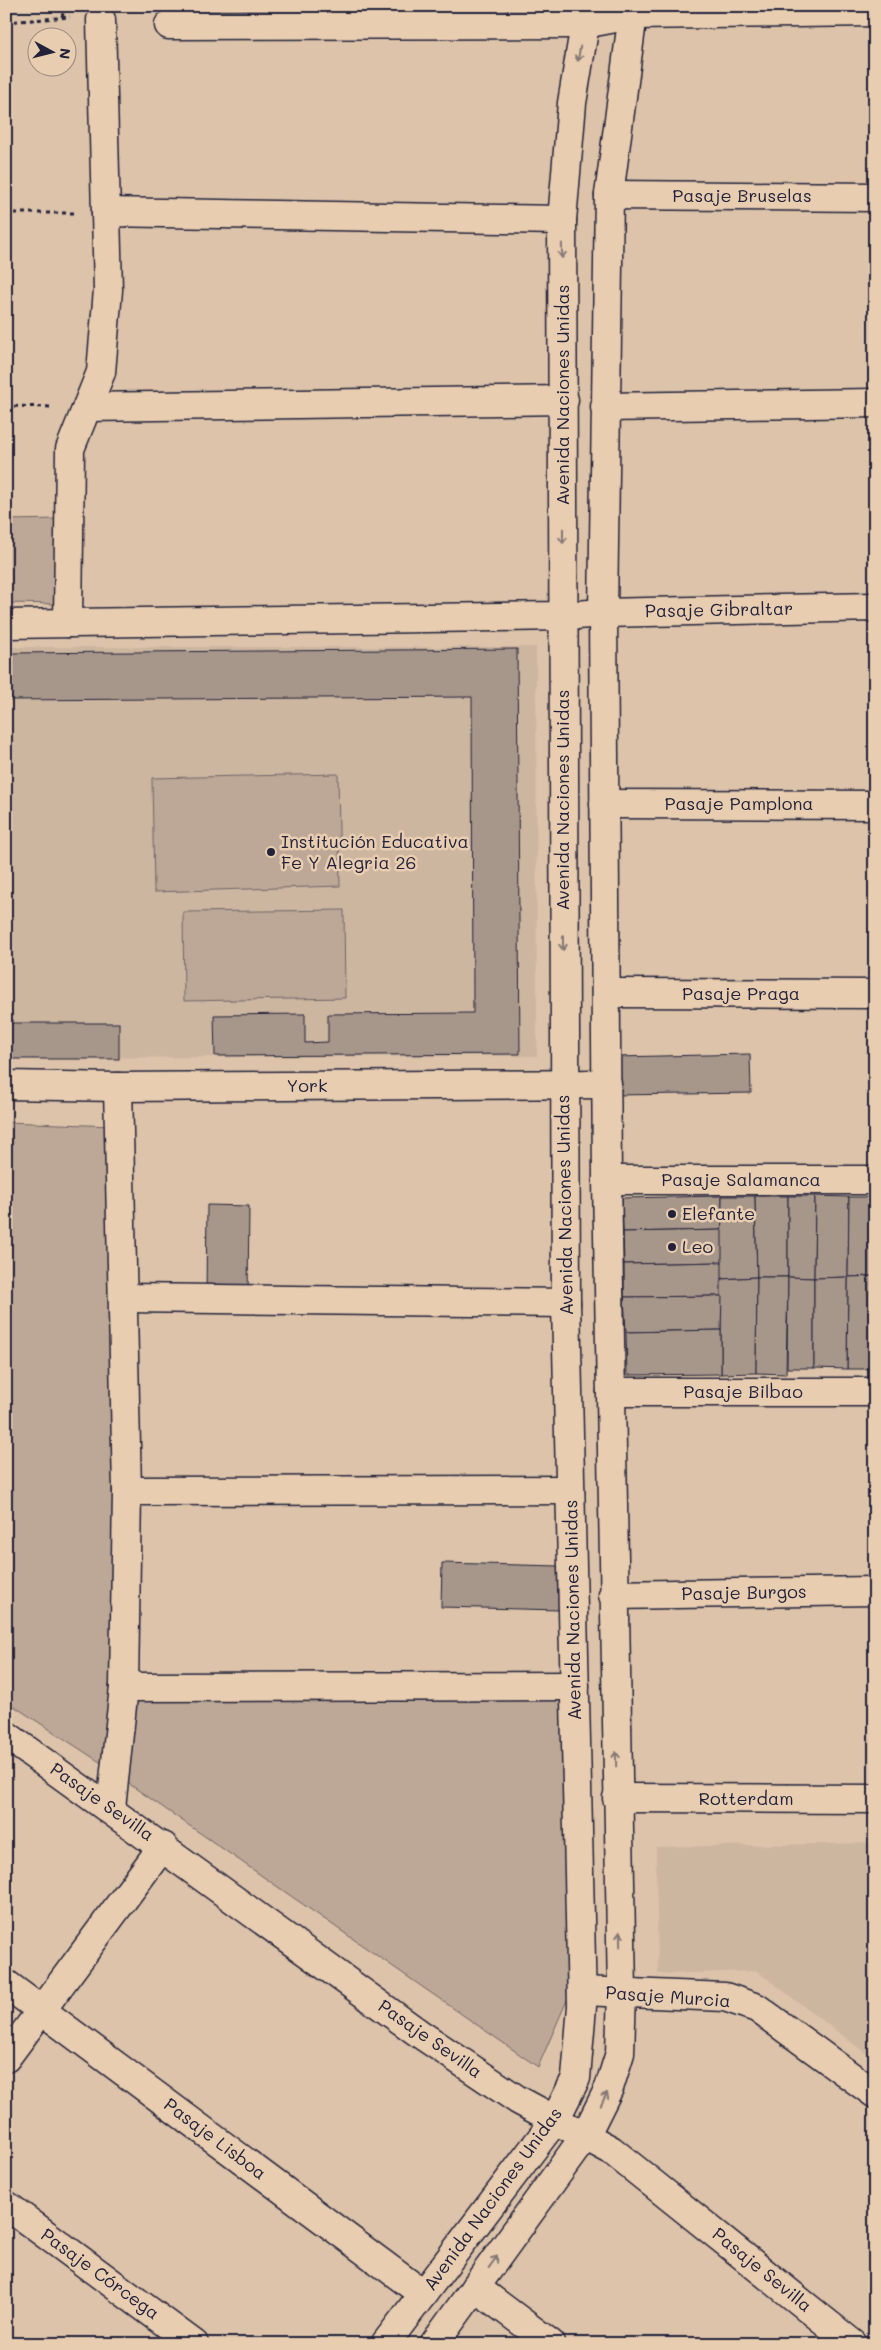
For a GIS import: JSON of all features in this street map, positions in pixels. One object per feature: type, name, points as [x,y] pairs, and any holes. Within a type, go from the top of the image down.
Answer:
[{"type":"street","points":[[169,25],[586,15],[633,11],[875,12]]},
{"type":"street","name":"Avenida Naciones Unidas","points":[[434,2344],[585,2136],[609,2088],[620,2053],[622,1992],[613,1595],[607,1180],[603,613],[609,196],[633,11]]},
{"type":"street","name":"Avenida Naciones Unidas","points":[[386,2344],[555,2120],[576,2078],[582,1991],[566,1303],[562,220],[572,103],[586,15]]},
{"type":"street","points":[[68,624],[70,449],[101,372],[108,290],[101,20]]},
{"type":"street","name":"Pasaje Bruselas","points":[[609,196],[875,197]]},
{"type":"street","points":[[106,212],[562,220]]},
{"type":"street","points":[[87,407],[564,400]]},
{"type":"street","points":[[605,407],[875,403]]},
{"type":"street","name":"Pasaje Gibraltar","points":[[6,624],[563,616],[603,613],[875,607]]},
{"type":"street","name":"Pasaje Pamplona","points":[[604,804],[875,805]]},
{"type":"street","name":"Pasaje Praga","points":[[607,993],[875,994]]},
{"type":"street","name":"York","points":[[6,1085],[118,1087],[607,1084]]},
{"type":"street","points":[[111,1808],[124,1687],[128,1491],[118,1087]]},
{"type":"street","name":"Pasaje Salamanca","points":[[607,1180],[875,1180]]},
{"type":"street","points":[[123,1298],[566,1303]]},
{"type":"street","name":"Pasaje Bilbao","points":[[611,1392],[875,1392]]},
{"type":"street","points":[[128,1491],[570,1490]]},
{"type":"street","name":"Pasaje Burgos","points":[[613,1595],[875,1591]]},
{"type":"street","points":[[124,1687],[575,1686]]},
{"type":"street","name":"Pasaje Sevilla","points":[[6,1735],[111,1808],[420,2034],[518,2100],[611,2150],[853,2344]]},
{"type":"street","name":"Rotterdam","points":[[617,1798],[875,1799]]},
{"type":"street","points":[[6,2058],[162,1846]]},
{"type":"street","name":"Pasaje Lisboa","points":[[6,1984],[423,2294]]},
{"type":"street","name":"Pasaje Murcia","points":[[582,1991],[725,1997],[757,2008],[875,2094]]},
{"type":"street","name":"Pasaje Córcega","points":[[6,2205],[194,2344]]},
{"type":"street","points":[[475,2287],[551,2344]]},
{"type":"path","points":[[62,16],[65,6]]},
{"type":"path","points":[[6,213],[106,212]]},
{"type":"path","points":[[6,406],[87,407]]},
{"type":"shaded area","points":[[194,6],[532,6],[530,14],[193,12]]},
{"type":"shaded area","points":[[62,519],[61,604],[6,603],[6,520]]},
{"type":"shaded area","name":"Institución Educativa Fe Y Alegria 26","points":[[6,647],[536,647],[537,1056],[6,1058]]},
{"type":"shaded area","points":[[338,774],[340,886],[154,892],[152,778]]},
{"type":"shaded area","points":[[344,910],[345,998],[184,1001],[183,912]]},
{"type":"shaded area","points":[[6,1122],[113,1126],[124,1600],[106,1766],[6,1701]]},
{"type":"shaded area","points":[[564,1687],[571,1991],[538,2067],[122,1779],[131,1691]]},
{"type":"shaded area","points":[[875,1843],[875,2060],[757,1971],[658,1974],[656,1847]]},
{"type":"building","points":[[517,649],[520,1054],[215,1056],[214,1015],[305,1014],[305,1043],[328,1042],[328,1014],[473,1013],[472,697],[6,700],[6,653]]},
{"type":"building","points":[[6,1023],[119,1023],[119,1059],[6,1059]]},
{"type":"building","points":[[750,1054],[751,1093],[616,1095],[616,1057]]},
{"type":"building","name":"Elefante","points":[[722,1196],[722,1230],[623,1232],[622,1198]]},
{"type":"building","points":[[722,1196],[755,1196],[757,1277],[721,1279]]},
{"type":"building","points":[[755,1196],[788,1196],[788,1277],[757,1277]]},
{"type":"building","points":[[788,1196],[815,1196],[814,1278],[788,1277]]},
{"type":"building","points":[[815,1196],[849,1197],[848,1277],[814,1278]]},
{"type":"building","points":[[849,1197],[875,1197],[875,1276],[848,1277]]},
{"type":"building","points":[[207,1205],[249,1206],[248,1295],[206,1294]]},
{"type":"building","name":"Leo","points":[[722,1230],[722,1262],[624,1264],[623,1232]]},
{"type":"building","points":[[722,1262],[722,1296],[624,1297],[624,1264]]},
{"type":"building","points":[[875,1276],[875,1369],[847,1369],[848,1277]]},
{"type":"building","points":[[757,1277],[756,1373],[721,1374],[721,1279]]},
{"type":"building","points":[[757,1277],[788,1277],[786,1374],[756,1373]]},
{"type":"building","points":[[788,1277],[814,1278],[814,1368],[787,1368]]},
{"type":"building","points":[[848,1277],[847,1369],[814,1368],[814,1278]]},
{"type":"building","points":[[722,1296],[721,1330],[626,1332],[624,1297]]},
{"type":"building","points":[[721,1330],[721,1374],[627,1375],[626,1332]]},
{"type":"building","points":[[442,1563],[559,1566],[560,1610],[441,1607]]},
{"type":"place","name":"Institución Educativa Fe Y Alegria 26","points":[[271,852]]},
{"type":"place","name":"Elefante","points":[[672,1214]]},
{"type":"place","name":"Leo","points":[[672,1247]]}]
